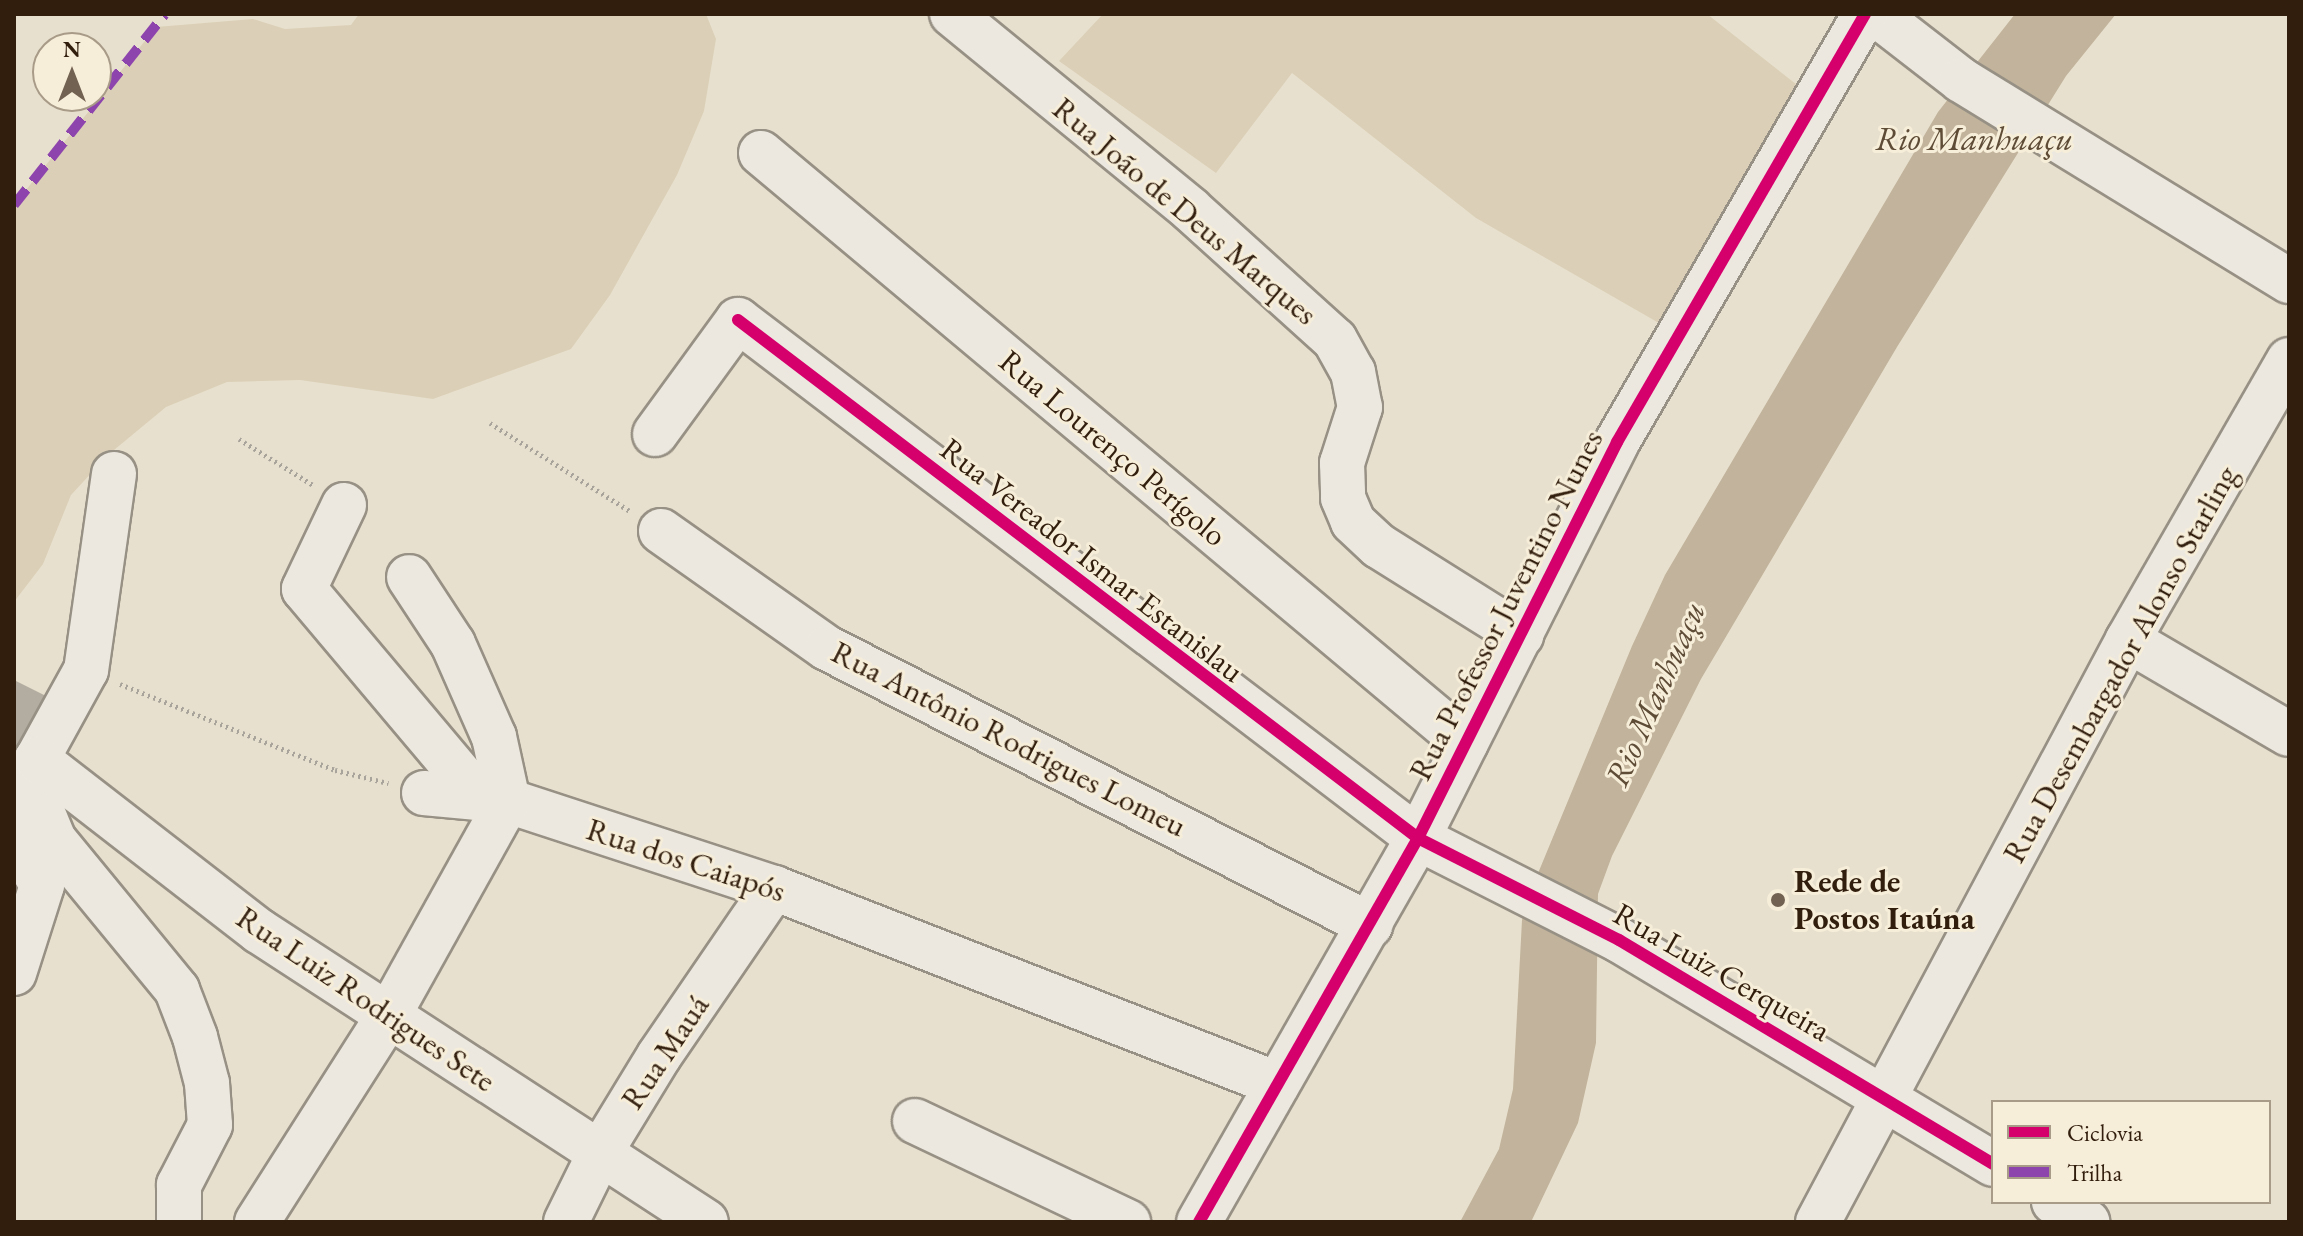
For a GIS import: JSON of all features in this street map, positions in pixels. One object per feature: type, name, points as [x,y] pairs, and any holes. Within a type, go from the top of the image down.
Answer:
[{"type":"street","name":"Rua João de Deus Marques","points":[[952,14],[1190,209],[1335,340],[1353,372],[1360,407],[1342,463],[1343,498],[1353,522],[1379,546],[1521,635]]},
{"type":"street","name":"Rua Professor Juventino Nunes","points":[[1199,1222],[1418,838],[1625,428],[1865,14]]},
{"type":"street","points":[[1876,14],[1944,69],[2289,281]]},
{"type":"street","name":"Rua Lourenço Perígolo","points":[[761,153],[1466,743]]},
{"type":"street","name":"Rua Vereador Ismar Estanislau","points":[[655,434],[738,320],[1418,838]]},
{"type":"street","name":"Rua Desembargador Alonso Starling","points":[[1818,1222],[1888,1099],[2128,640],[2289,360]]},
{"type":"street","points":[[14,973],[42,885],[21,849],[17,791],[86,670],[114,474]]},
{"type":"street","points":[[344,505],[304,589],[494,800]]},
{"type":"street","name":"Rua Antônio Rodrigues Lomeu","points":[[661,531],[827,648],[1370,925]]},
{"type":"street","points":[[257,1222],[387,1018],[494,800],[488,724],[453,644],[409,577]]},
{"type":"street","points":[[2128,640],[2289,734]]},
{"type":"street","points":[[37,759],[33,789],[54,840],[177,990],[195,1037],[207,1083],[210,1125],[179,1185],[179,1222]]},
{"type":"street","name":"Rua Luiz Rodrigues Sete","points":[[37,759],[246,921],[387,1018],[601,1151],[706,1222]]},
{"type":"street","name":"Rua dos Caiapós","points":[[424,793],[494,800],[774,888],[1277,1084]]},
{"type":"street","name":"Rua Luiz Cerqueira","points":[[1418,838],[1619,940],[1991,1163]]},
{"type":"street","name":"Rua Mauá","points":[[566,1222],[601,1151],[774,888]]},
{"type":"street","points":[[915,1121],[1128,1222]]},
{"type":"street","points":[[2057,1204],[2087,1222]]},
{"type":"path","points":[[490,423],[661,531]]},
{"type":"path","points":[[239,439],[344,505]]},
{"type":"path","points":[[86,670],[335,770],[424,793]]},
{"type":"shaded area","points":[[359,14],[706,14],[716,39],[704,111],[677,175],[610,295],[571,349],[433,399],[300,380],[227,382],[166,407],[108,455],[71,495],[43,564],[14,602],[14,205],[88,112],[112,112],[112,82],[156,27],[253,19],[285,29],[351,25]]},
{"type":"shaded area","points":[[1103,14],[1707,14],[1815,99],[1678,334],[1476,218],[1292,73],[1216,173],[1059,61]]},
{"type":"water","name":"Rio Manhuaçu","points":[[2015,14],[2116,14],[2066,76],[1897,347],[1701,679],[1612,856],[1598,894],[1596,1043],[1578,1123],[1531,1222],[1460,1222],[1499,1149],[1513,1089],[1522,920],[1529,895],[1632,646],[1665,575],[1938,112]]},
{"type":"building","points":[[14,680],[64,705],[14,861]]},
{"type":"marked path","points":[[14,205],[165,14]]},
{"type":"cycle path","points":[[1199,1222],[1418,838],[1617,442],[1865,14]]},
{"type":"cycle path","points":[[738,320],[1418,838],[1619,940],[1991,1163]]},
{"type":"place","name":"Rede de Postos Itaúna","points":[[1778,900]]}]
